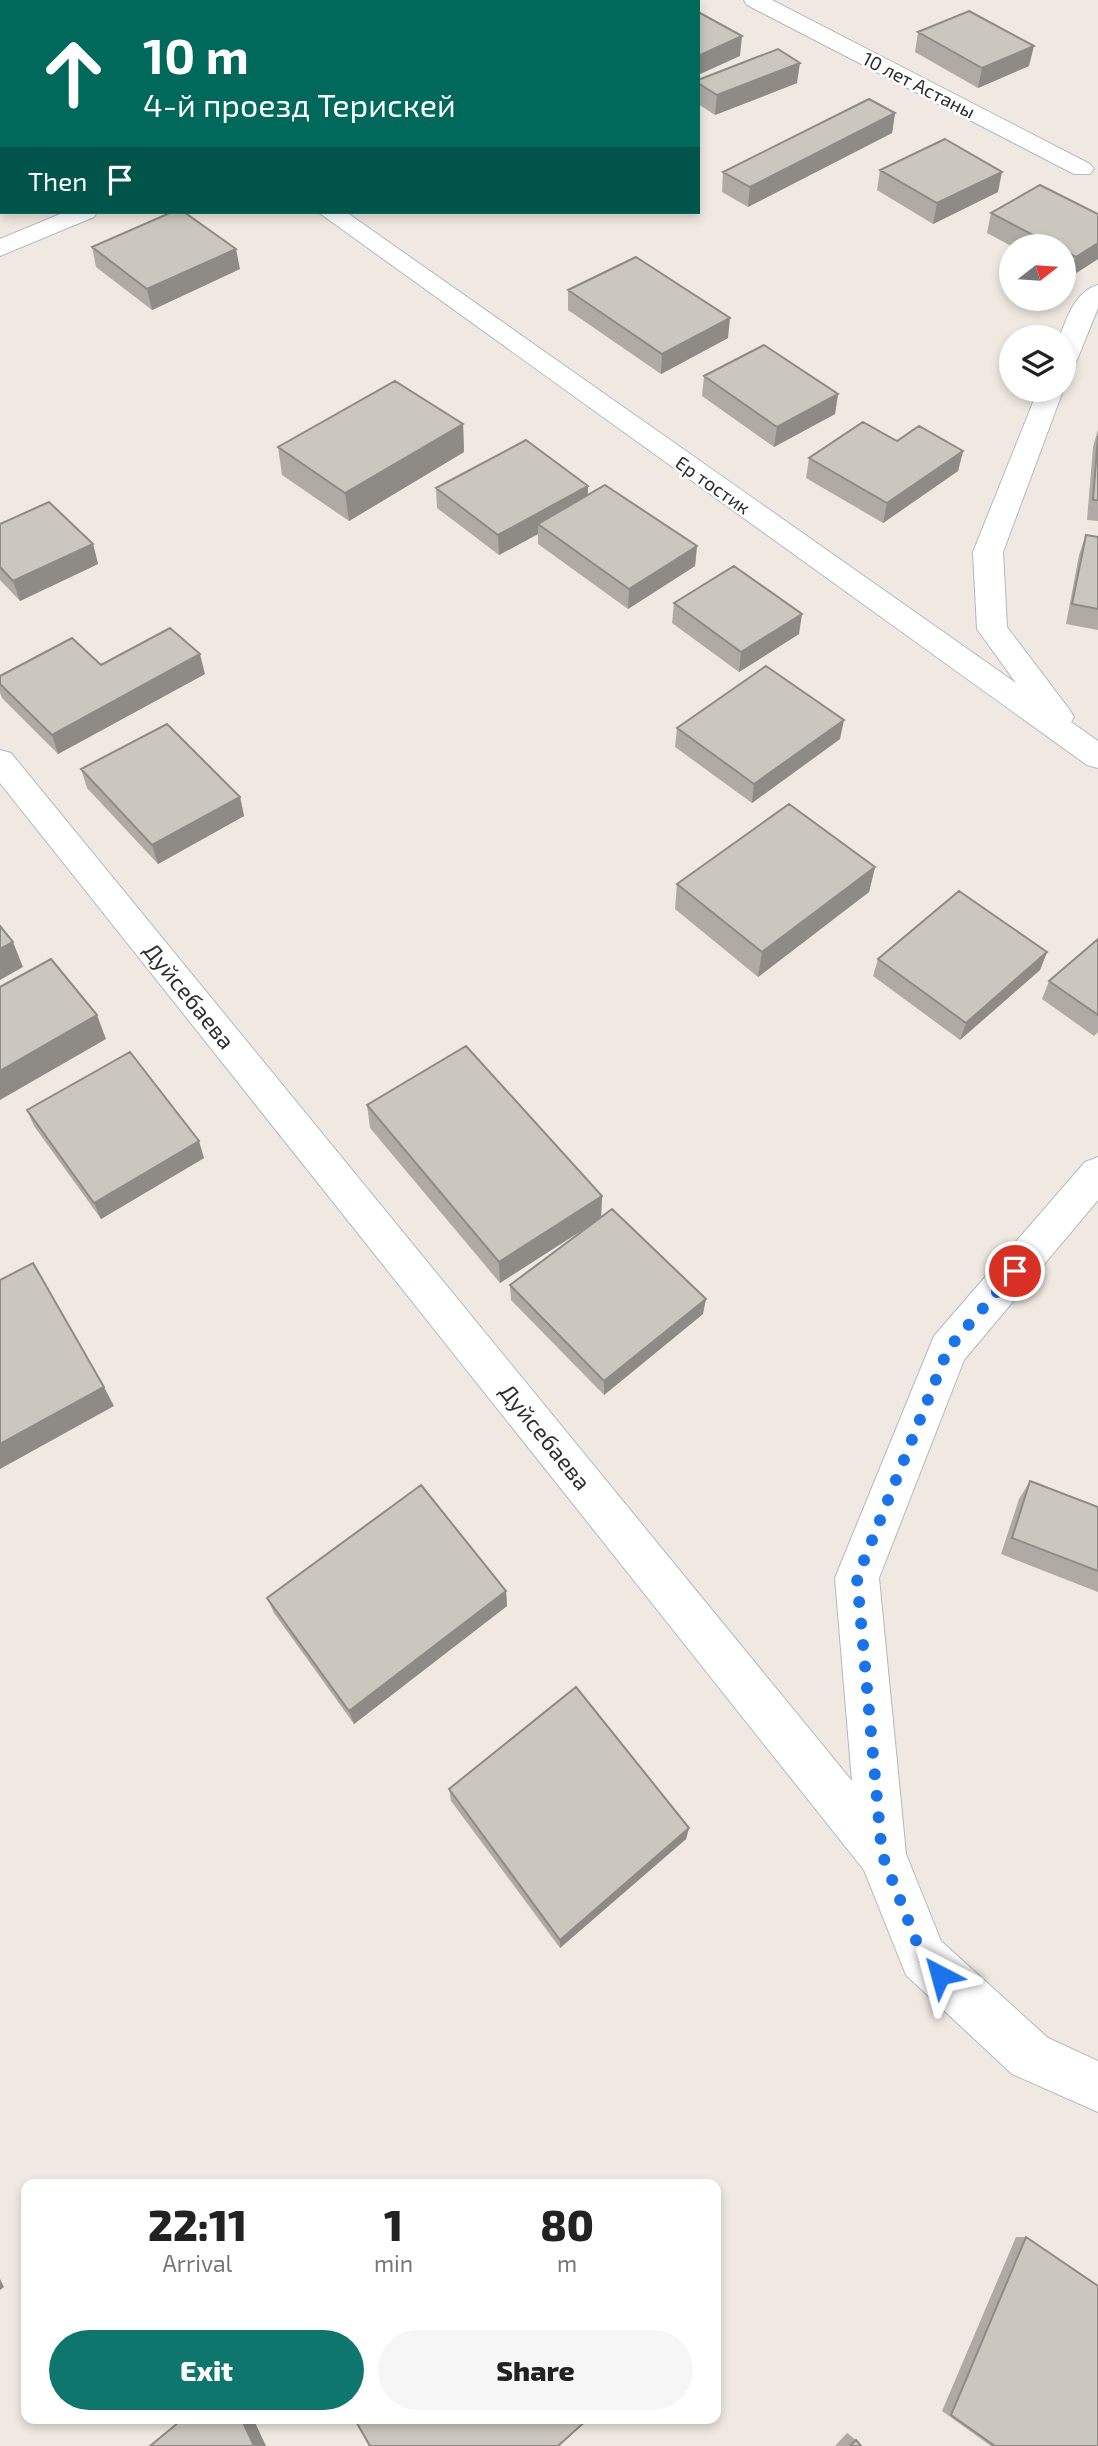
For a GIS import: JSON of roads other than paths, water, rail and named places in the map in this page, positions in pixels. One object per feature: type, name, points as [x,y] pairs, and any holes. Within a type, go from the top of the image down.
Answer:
[{"type":"street","name":"10 лет Астаны","points":[[755,0],[1090,175]]},
{"type":"street","points":[[1090,175],[1098,146]]},
{"type":"street","points":[[0,248],[80,214]]},
{"type":"street","name":"Ер тостик","points":[[333,214],[1089,752]]},
{"type":"street","points":[[1076,329],[1084,308],[1098,293]]},
{"type":"street","points":[[1047,402],[988,552],[992,629],[1089,752]]},
{"type":"street","name":"Дуйсебаева","points":[[0,761],[882,1854],[923,1958],[1030,2056],[1098,2087]]},
{"type":"street","points":[[882,1854],[857,1578],[948,1349],[1098,1173]]}]
